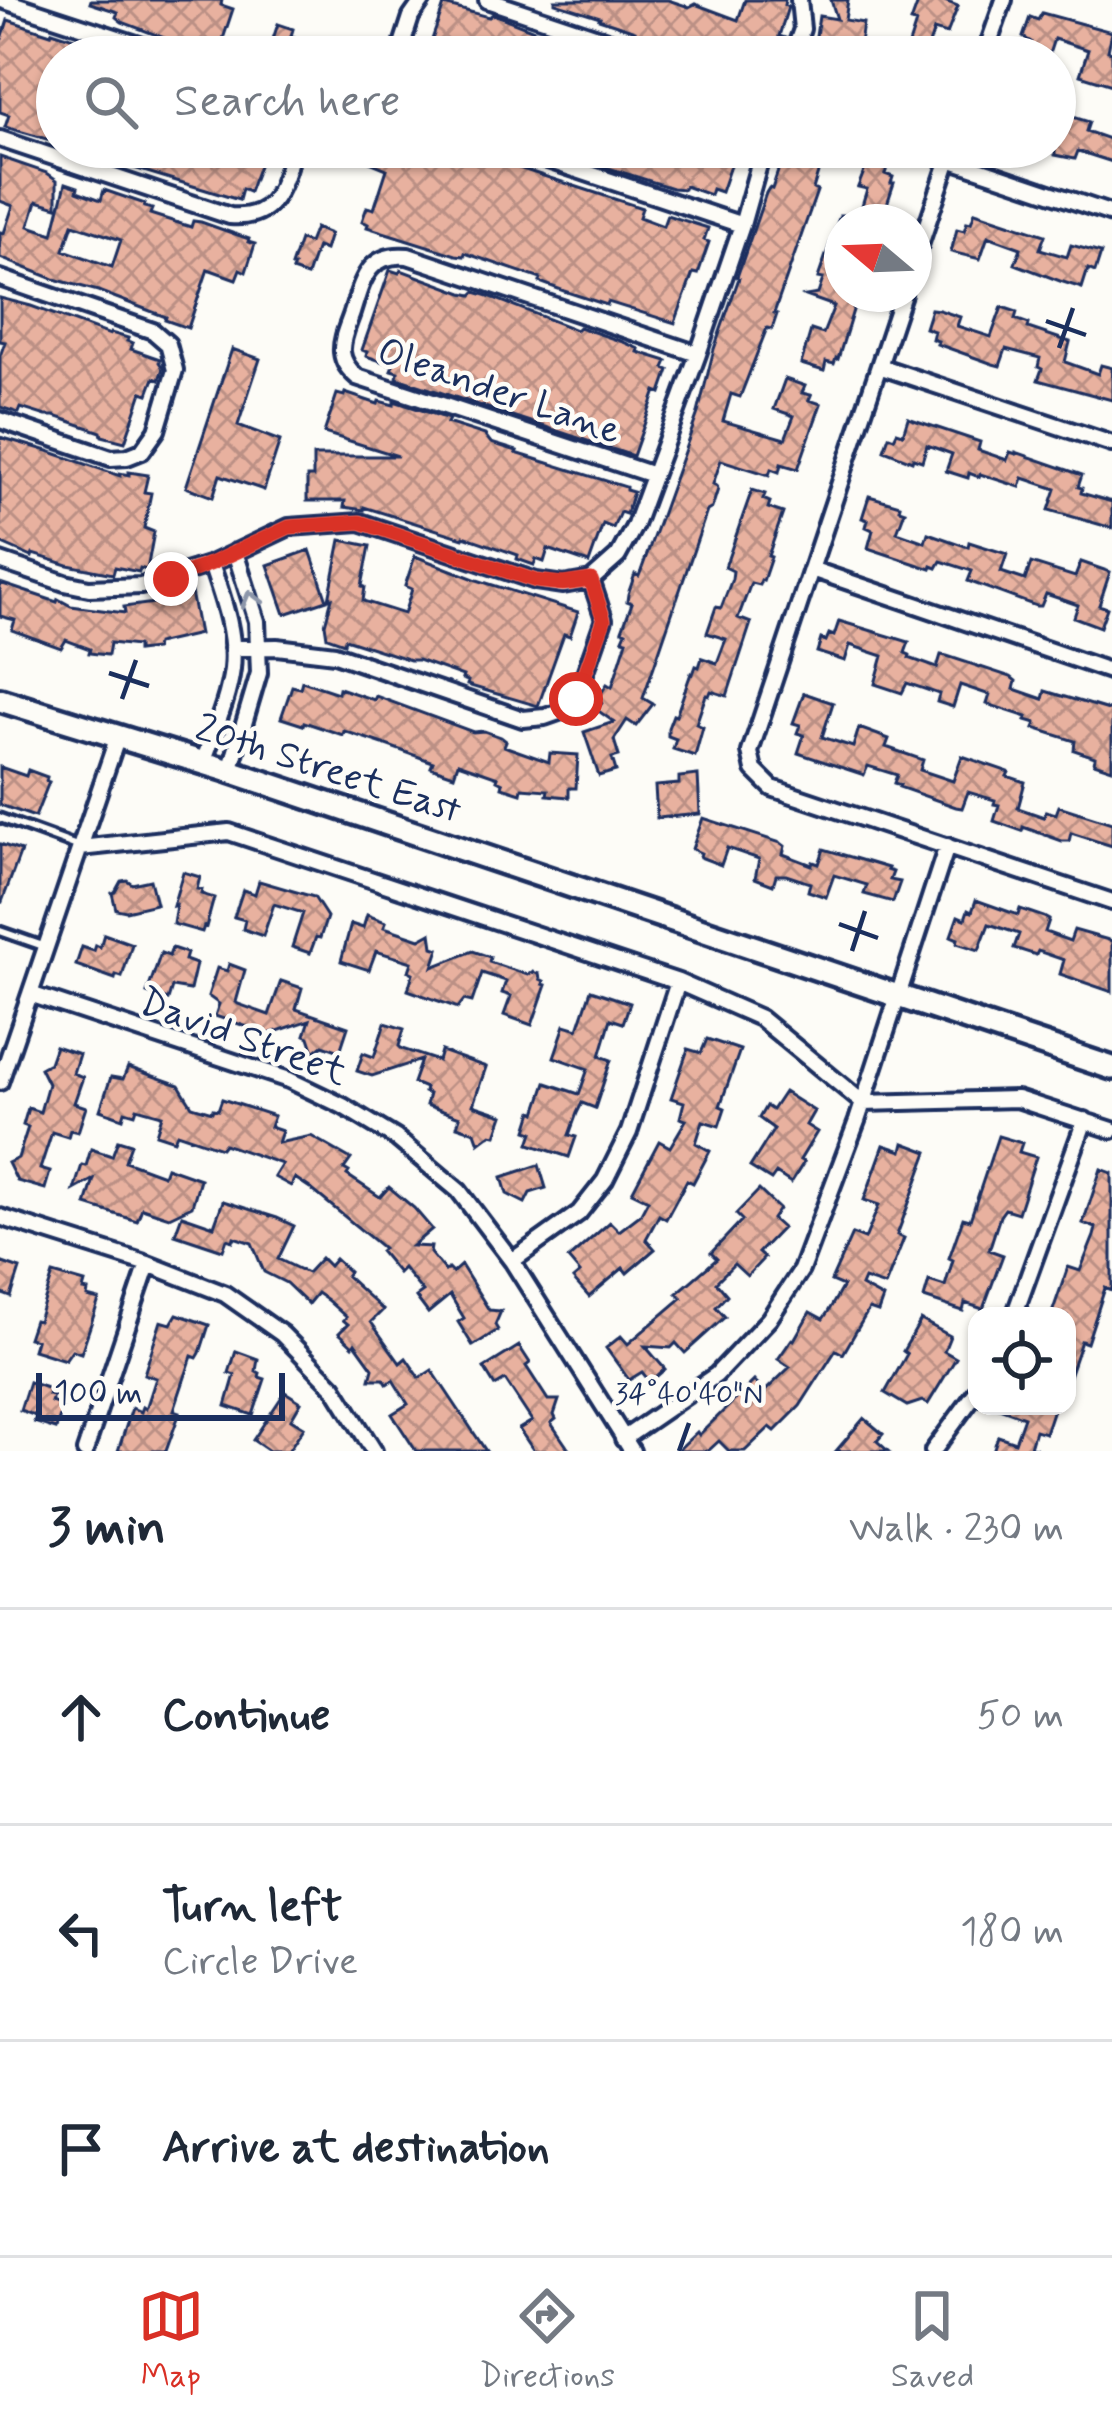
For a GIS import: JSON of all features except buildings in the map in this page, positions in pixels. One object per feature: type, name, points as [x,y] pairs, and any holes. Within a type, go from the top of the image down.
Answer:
[{"type":"main road","name":"20th Street East","points":[[0,700],[230,771],[1112,1068]]},
{"type":"street","points":[[2,0],[112,36]]},
{"type":"street","points":[[405,36],[423,0]]},
{"type":"street","points":[[487,0],[594,36]]},
{"type":"street","points":[[799,0],[800,36]]},
{"type":"street","points":[[991,36],[1004,0]]},
{"type":"street","points":[[0,139],[36,151]]},
{"type":"street","points":[[87,168],[239,217],[258,213],[274,201],[286,168]]},
{"type":"street","points":[[572,168],[742,225]]},
{"type":"street","points":[[0,561],[64,583],[116,589],[171,579],[289,527],[360,522],[536,581],[591,580],[618,556],[635,525],[698,354],[758,168]]},
{"type":"street","points":[[932,209],[946,168]]},
{"type":"street","points":[[991,168],[1112,214]]},
{"type":"street","name":"Oleander Lane","points":[[652,475],[357,377],[344,360],[343,344],[366,273],[379,260],[408,256],[698,354]]},
{"type":"street","points":[[0,278],[153,331],[168,344],[176,370],[158,430],[134,455],[111,458],[0,420]]},
{"type":"street","points":[[897,312],[749,752],[754,770],[772,788],[1112,902]]},
{"type":"street","points":[[879,366],[1112,445]]},
{"type":"street","points":[[230,771],[260,674],[257,621],[235,552]]},
{"type":"street","points":[[203,763],[232,670],[226,606],[212,563]]},
{"type":"street","points":[[811,569],[1112,672]]},
{"type":"street","points":[[232,648],[334,655],[533,720],[562,710],[576,699],[604,620],[591,580]]},
{"type":"street","points":[[0,1082],[118,736]]},
{"type":"street","points":[[80,848],[229,832],[678,982],[760,1018],[863,1103],[1017,1099],[1112,1130]]},
{"type":"street","points":[[628,1445],[716,1375],[770,1319],[801,1270],[863,1103],[947,846]]},
{"type":"street","points":[[512,1261],[579,1213],[605,1180],[629,1132],[678,982]]},
{"type":"street","name":"David Street","points":[[30,994],[289,1080],[396,1138],[459,1191],[512,1261],[628,1445]]},
{"type":"street","points":[[1017,1307],[1085,1120]]},
{"type":"street","points":[[0,1216],[226,1294],[282,1334],[334,1387],[374,1451]]},
{"type":"street","points":[[85,1451],[148,1264]]},
{"type":"street","points":[[933,1451],[968,1403]]},
{"type":"lane","points":[[0,818],[80,848]]},
{"type":"lane","points":[[0,931],[46,947]]},
{"type":"route","points":[[171,579],[289,527],[360,522],[536,581],[591,580],[604,620],[576,699]]}]
